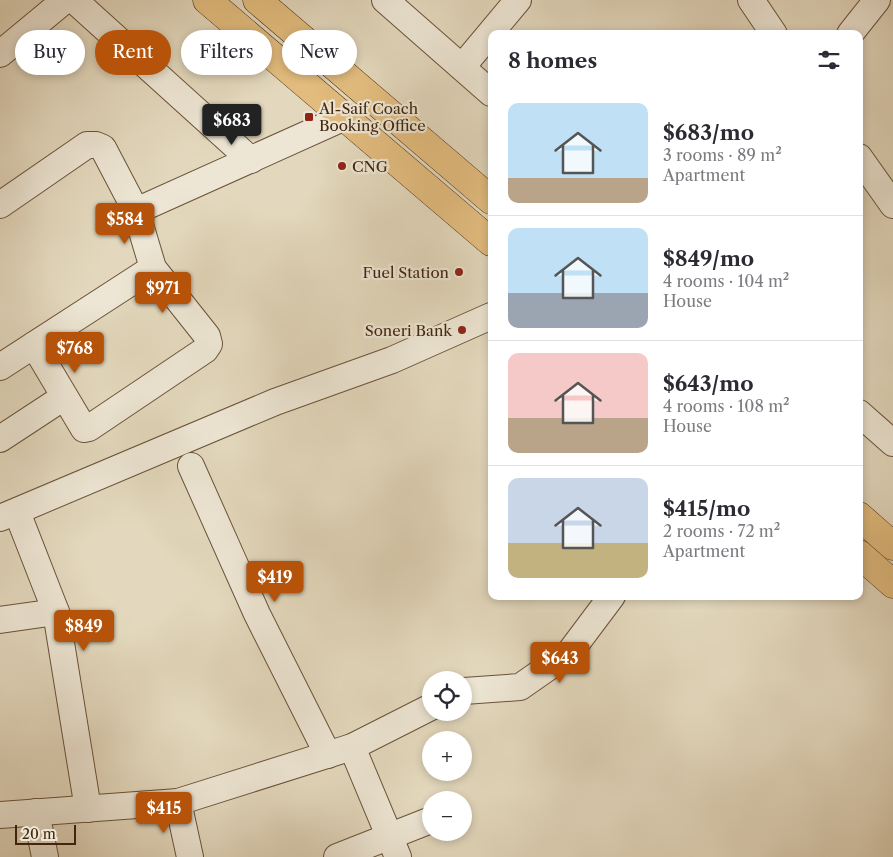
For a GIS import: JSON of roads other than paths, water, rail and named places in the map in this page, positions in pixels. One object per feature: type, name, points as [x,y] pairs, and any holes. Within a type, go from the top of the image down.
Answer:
[{"type":"highway","points":[[207,0],[488,239]]},
{"type":"highway","points":[[257,0],[488,197]]},
{"type":"highway","points":[[863,520],[893,546]]},
{"type":"highway","points":[[863,558],[893,584]]},
{"type":"street","points":[[0,54],[65,0]]},
{"type":"street","points":[[74,0],[251,160]]},
{"type":"street","points":[[385,0],[488,90]]},
{"type":"street","points":[[493,30],[518,0]]},
{"type":"street","points":[[751,0],[771,30]]},
{"type":"street","points":[[853,30],[877,0]]},
{"type":"street","points":[[462,67],[488,36]]},
{"type":"street","points":[[136,211],[344,118]]},
{"type":"street","points":[[0,205],[87,145],[96,145],[103,148],[136,211],[153,268],[207,336],[208,344],[204,350],[89,428],[84,429],[34,346]]},
{"type":"street","points":[[863,163],[893,206]]},
{"type":"street","points":[[0,367],[153,268]]},
{"type":"street","points":[[88,808],[56,612],[9,515],[275,402],[392,360],[488,317]]},
{"type":"street","points":[[0,439],[64,397]]},
{"type":"street","points":[[863,416],[893,442]]},
{"type":"street","points":[[191,466],[257,614],[340,751],[394,847]]},
{"type":"street","points":[[472,690],[520,686],[570,652],[609,600]]},
{"type":"street","points":[[0,620],[56,612]]},
{"type":"street","points":[[0,815],[178,802],[340,751],[422,711]]},
{"type":"street","points":[[178,802],[190,857]]},
{"type":"street","points":[[36,812],[44,857]]},
{"type":"street","points":[[337,857],[394,847],[422,827]]},
{"type":"place","name":"Al-Saif Coach Booking Office","points":[[309,117]]},
{"type":"place","name":"CNG","points":[[342,166]]},
{"type":"place","name":"Fuel Station","points":[[459,272]]},
{"type":"place","name":"Soneri Bank","points":[[462,330]]}]
